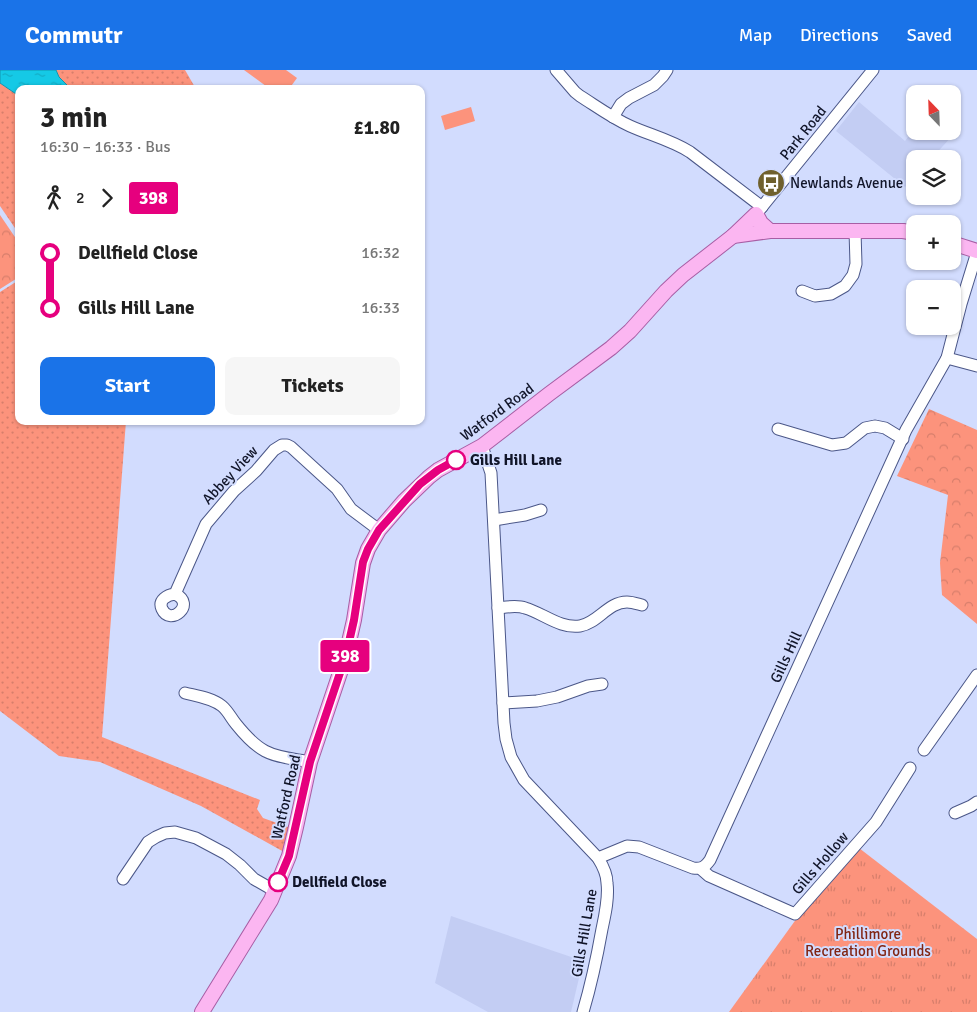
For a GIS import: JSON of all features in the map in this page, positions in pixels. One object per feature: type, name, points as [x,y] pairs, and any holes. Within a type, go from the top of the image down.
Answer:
[{"type":"main road","points":[[759,211],[761,223],[770,231]]},
{"type":"main road","name":"Watford Road","points":[[202,1012],[246,942],[275,891],[289,856],[310,762],[346,655],[354,620],[363,562],[379,530],[404,501],[429,477],[482,446],[611,348],[630,331],[682,275],[733,236],[759,211]]},
{"type":"main road","name":"Watford Road","points":[[733,236],[770,231],[906,232]]},
{"type":"main road","points":[[961,246],[977,252]]},
{"type":"street","points":[[556,70],[575,92],[613,117],[630,126],[685,148],[759,211]]},
{"type":"street","points":[[613,117],[621,104],[654,85],[664,76],[667,70]]},
{"type":"street","name":"Park Road","points":[[759,211],[873,70]]},
{"type":"street","points":[[802,291],[815,296],[831,294],[845,286],[853,274],[856,264],[855,231]]},
{"type":"street","name":"Gills Hill","points":[[701,869],[710,860],[906,430],[947,358],[977,252]]},
{"type":"street","points":[[947,358],[977,366]]},
{"type":"street","points":[[778,429],[832,445],[846,442],[865,428],[875,426],[885,428],[903,439]]},
{"type":"street","name":"Abbey View","points":[[175,594],[206,524],[234,491],[256,471],[274,450],[282,445],[291,447],[337,489],[351,509],[379,530]]},
{"type":"street","name":"Gills Hill Lane","points":[[482,446],[491,473],[503,703],[506,739],[511,757],[516,769],[524,780],[598,858],[605,870],[607,896],[598,953],[583,1012]]},
{"type":"street","points":[[494,520],[525,516],[541,510]]},
{"type":"street","points":[[498,608],[513,606],[525,608],[558,622],[578,626],[588,623],[611,606],[619,603],[628,602],[642,605]]},
{"type":"street","points":[[924,750],[977,675]]},
{"type":"street","points":[[503,703],[557,697],[588,686],[602,684]]},
{"type":"street","points":[[185,693],[220,705],[250,739],[264,751],[280,757],[310,762]]},
{"type":"street","name":"Gills Hollow","points":[[701,869],[709,876],[796,914],[876,822],[910,768]]},
{"type":"street","points":[[955,813],[977,802]]},
{"type":"street","points":[[123,879],[148,842],[165,833],[175,832],[196,838],[226,854],[254,879],[275,891]]},
{"type":"street","points":[[598,858],[627,846],[639,847],[687,866],[701,869]]},
{"type":"shaded area","points":[[859,102],[905,141],[948,140],[939,150],[906,150],[905,187],[836,131]]},
{"type":"shaded area","points":[[451,916],[583,961],[571,1012],[488,1012],[435,983]]},
{"type":"green space","points":[[56,70],[185,70],[194,85],[67,85],[59,77]]},
{"type":"green space","points":[[244,70],[286,70],[297,78],[292,85],[265,85]]},
{"type":"green space","points":[[0,83],[15,93],[15,228],[0,206]]},
{"type":"green space","points":[[471,107],[475,121],[445,130],[441,116]]},
{"type":"green space","points":[[0,215],[15,237],[15,280],[0,289]]},
{"type":"green space","points":[[15,283],[15,425],[126,425],[102,737],[260,800],[257,809],[263,818],[291,828],[284,852],[201,806],[100,762],[59,756],[0,711],[0,292]]},
{"type":"green space","points":[[929,409],[977,430],[977,624],[942,595],[940,563],[948,495],[897,476]]},
{"type":"green space","name":"Phillimore Recreation Grounds","points":[[859,848],[977,939],[977,1012],[729,1012],[797,918]]},
{"type":"water","points":[[0,70],[56,70],[59,77],[67,85],[15,85],[15,93],[0,83]]},
{"type":"bus line","name":"398","points":[[278,882],[289,856],[310,762],[346,655],[354,620],[363,562],[368,549],[379,530],[420,484],[438,470],[456,460]]},
{"type":"place","name":"Newlands Avenue","points":[[771,183]]},
{"type":"place","name":"Gills Hill Lane","points":[[456,460]]},
{"type":"place","name":"Dellfield Close","points":[[278,882]]}]
